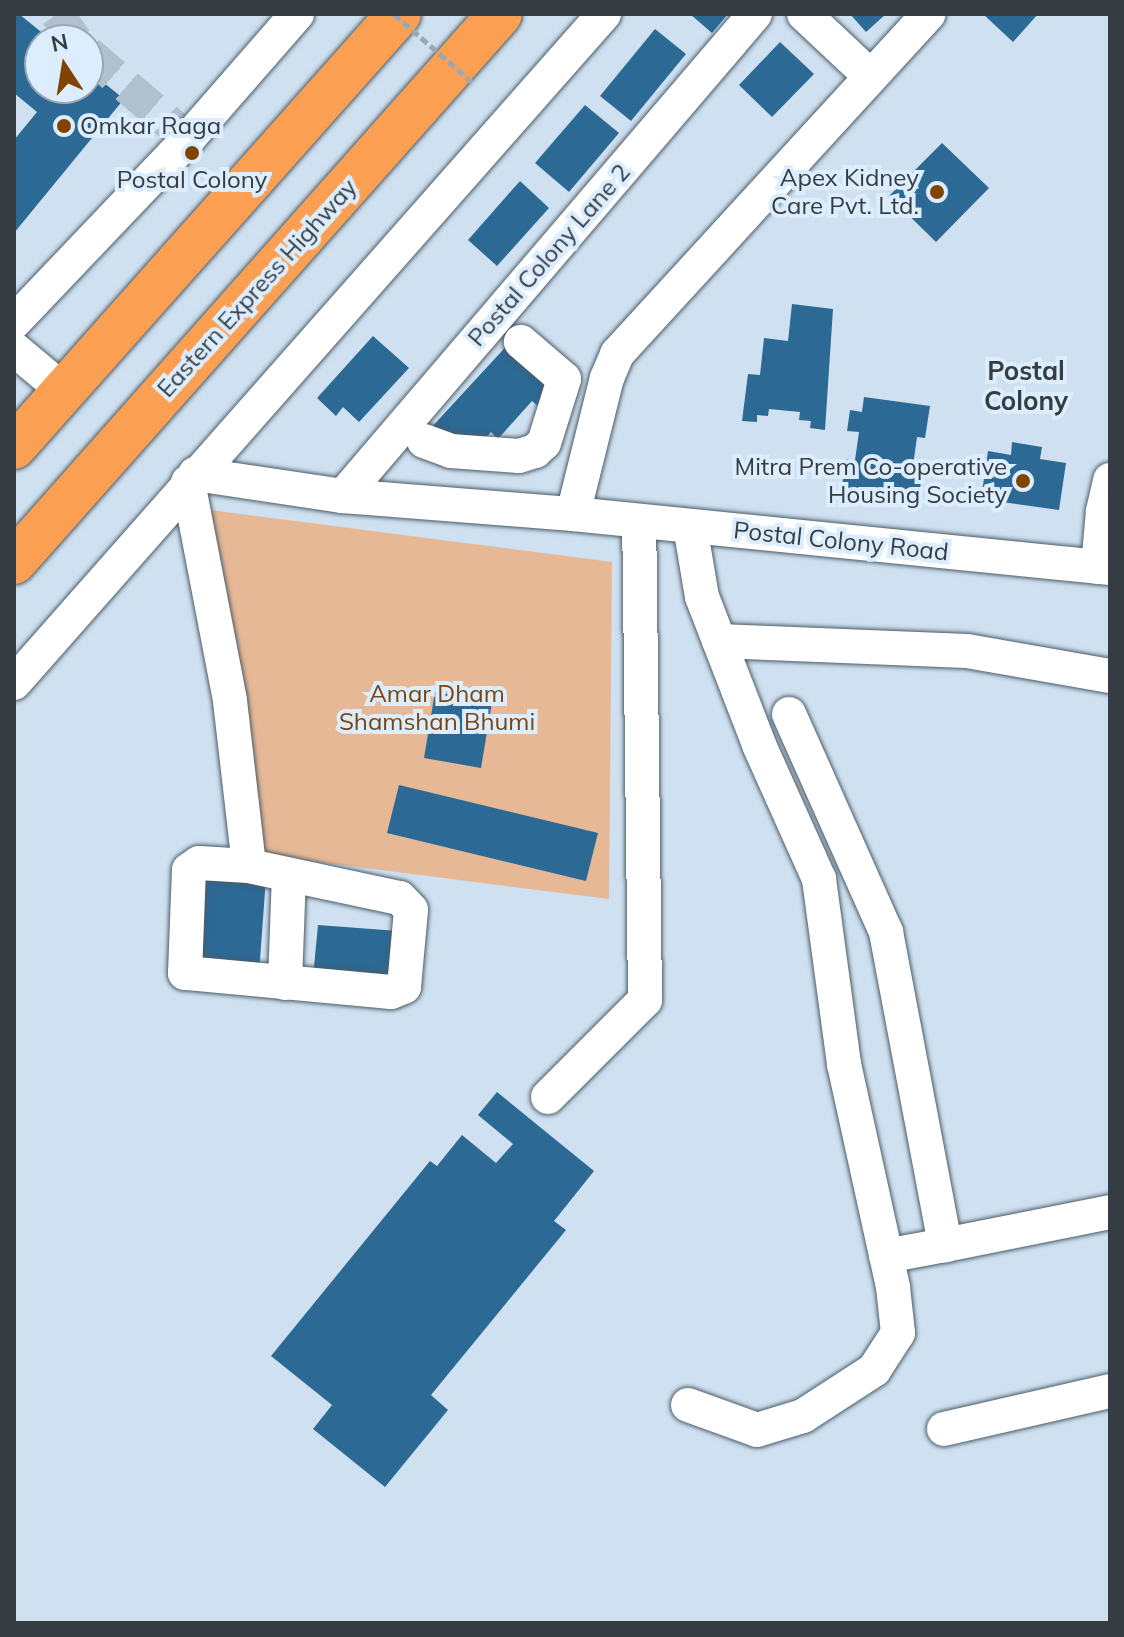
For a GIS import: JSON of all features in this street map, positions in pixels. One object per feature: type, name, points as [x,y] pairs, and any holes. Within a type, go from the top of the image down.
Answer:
[{"type":"highway","points":[[14,447],[396,14]]},
{"type":"highway","name":"Eastern Express Highway","points":[[15,564],[500,14]]},
{"type":"street","points":[[14,322],[188,139],[297,14]]},
{"type":"street","points":[[14,683],[604,14]]},
{"type":"street","name":"Postal Colony Lane 2","points":[[343,496],[755,14]]},
{"type":"street","points":[[804,14],[870,76]]},
{"type":"street","points":[[573,514],[599,407],[617,354],[929,14]]},
{"type":"street","points":[[424,441],[451,451],[519,456],[535,451],[544,443],[563,393],[564,379],[521,342]]},
{"type":"street","points":[[14,349],[64,391]]},
{"type":"street","points":[[563,393],[599,407]]},
{"type":"street","points":[[513,509],[519,456]]},
{"type":"street","points":[[192,478],[230,701],[249,866]]},
{"type":"street","name":"Postal Colony Road","points":[[192,478],[343,496],[573,514],[1104,567]]},
{"type":"street","points":[[1104,567],[1103,511],[1110,480]]},
{"type":"street","points":[[548,1097],[645,1000],[639,521]]},
{"type":"street","points":[[688,1405],[757,1430],[803,1416],[874,1370],[898,1333],[886,1256],[844,1064],[819,879],[760,747],[702,597],[690,526]]},
{"type":"street","points":[[719,641],[967,651],[1110,676]]},
{"type":"street","points":[[789,714],[886,932],[931,1190],[945,1245]]},
{"type":"street","points":[[199,863],[249,866],[400,898],[411,910],[406,978],[397,991],[190,976],[183,970],[191,867],[199,863]]},
{"type":"street","points":[[285,983],[289,875]]},
{"type":"street","points":[[886,1256],[1110,1212]]},
{"type":"street","points":[[944,1429],[1110,1391]]},
{"type":"path","points":[[396,14],[472,82]]},
{"type":"green space","name":"Amar Dham Shamshan Bhumi","points":[[195,508],[612,562],[609,899],[248,853]]},
{"type":"building","name":"Omkar Raga","points":[[14,14],[19,14],[31,24],[24,24],[24,101],[14,93]]},
{"type":"building","points":[[690,14],[728,14],[712,33]]},
{"type":"building","points":[[850,14],[886,14],[866,32]]},
{"type":"building","points":[[983,14],[1038,14],[1013,42]]},
{"type":"building","points":[[655,29],[686,54],[631,121],[600,96]]},
{"type":"building","points":[[780,42],[814,74],[772,117],[739,85]]},
{"type":"building","name":"Omkar Raga","points":[[104,83],[124,99],[14,233],[14,140],[37,112],[27,104],[104,104]]},
{"type":"building","points":[[585,105],[619,133],[569,192],[535,163]]},
{"type":"building","points":[[942,143],[989,188],[936,242],[889,196]]},
{"type":"building","points":[[520,181],[549,208],[497,266],[468,240]]},
{"type":"building","points":[[792,304],[833,309],[825,430],[810,428],[811,421],[799,420],[800,412],[769,409],[768,416],[757,415],[757,422],[742,421],[748,374],[760,375],[764,338],[788,341]]},
{"type":"building","points":[[373,336],[409,368],[359,422],[343,407],[336,416],[317,398]]},
{"type":"building","points":[[512,340],[561,385],[540,408],[532,401],[498,439],[491,432],[482,442],[429,430]]},
{"type":"building","points":[[864,397],[930,406],[925,438],[917,437],[913,466],[923,467],[918,503],[841,493],[846,459],[855,460],[859,432],[847,431],[850,410],[862,412]]},
{"type":"building","name":"Mitra Prem Co-operative Housing Society","points":[[1012,442],[1042,447],[1040,459],[1066,463],[1059,510],[981,499],[988,451],[1011,455]]},
{"type":"building","points":[[435,692],[492,702],[481,768],[424,758]]},
{"type":"building","points":[[399,785],[598,833],[586,881],[387,833]]},
{"type":"building","points":[[198,873],[266,878],[259,973],[191,969]]},
{"type":"building","points":[[318,925],[398,931],[394,985],[313,977]]},
{"type":"building","points":[[497,1092],[594,1171],[554,1221],[566,1230],[431,1395],[448,1410],[385,1487],[313,1429],[332,1405],[271,1356],[430,1161],[437,1166],[462,1135],[496,1163],[513,1144],[478,1115]]},
{"type":"tunnel","points":[[57,14],[64,24]]},
{"type":"tunnel","points":[[104,67],[188,139]]},
{"type":"place","name":"Omkar Raga","points":[[64,126]]},
{"type":"place","name":"Postal Colony","points":[[192,153]]},
{"type":"place","name":"Apex Kidney Care Pvt. Ltd.","points":[[937,192]]},
{"type":"place","name":"Mitra Prem Co-operative Housing Society","points":[[1023,481]]},
{"type":"district","name":"Postal Colony","points":[[1026,386]]}]
